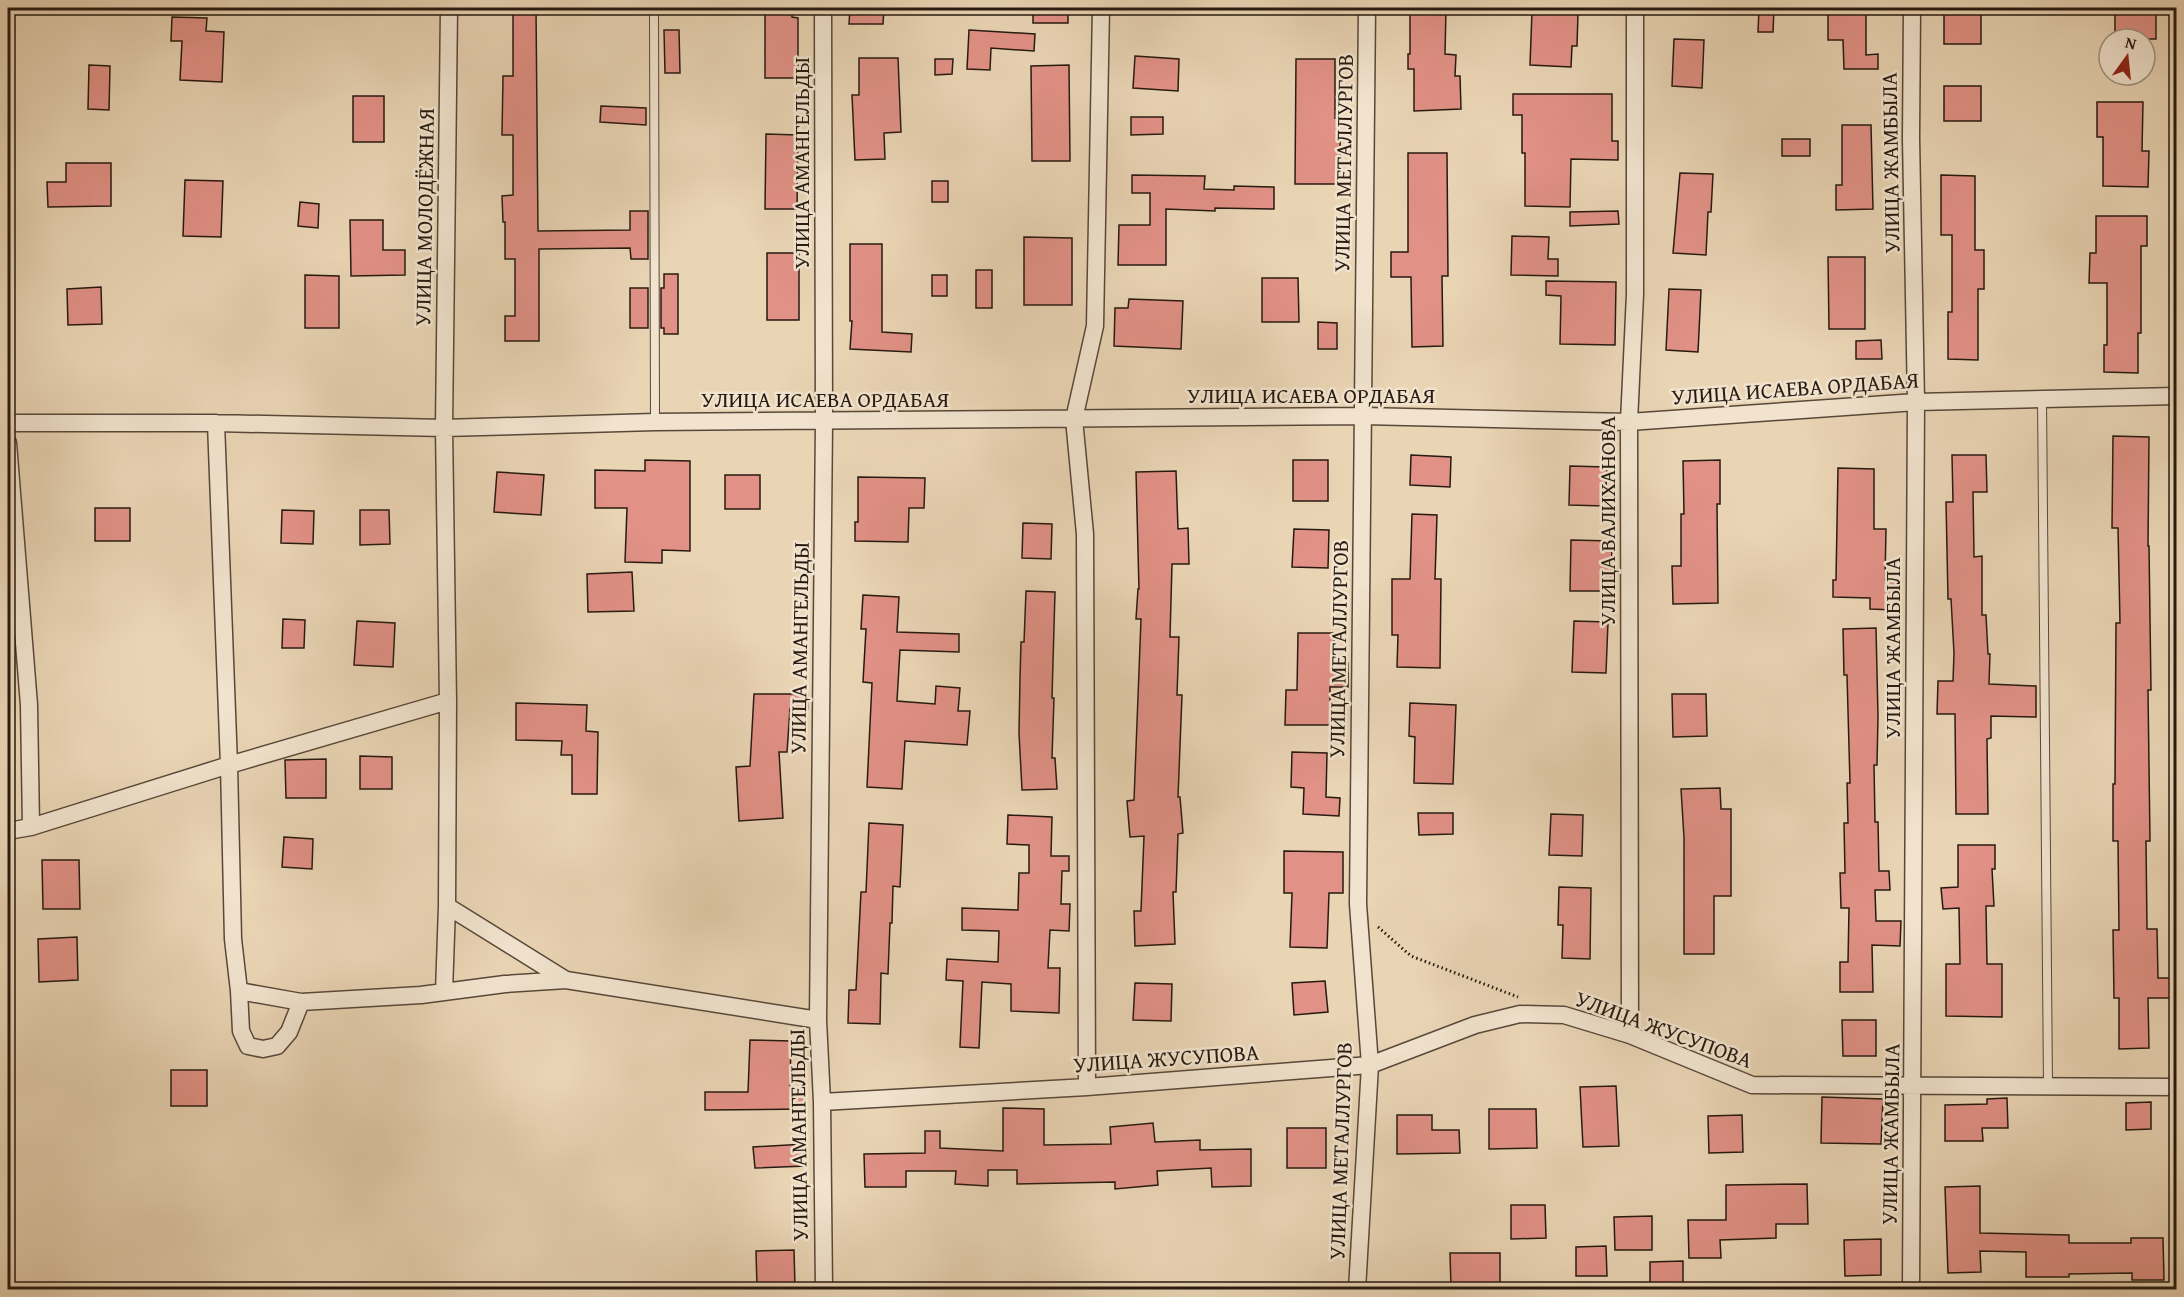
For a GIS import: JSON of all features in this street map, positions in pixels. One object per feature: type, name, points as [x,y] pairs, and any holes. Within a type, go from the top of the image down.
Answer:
[{"type":"street","name":"УЛИЦА МОЛОДЁЖНАЯ","points":[[444,992],[447,906],[448,700],[444,428],[449,8]]},
{"type":"street","name":"УЛИЦА АМАНГЕЛЬДЫ","points":[[823,8],[824,422],[818,1020],[822,1102],[824,1290]]},
{"type":"street","points":[[1087,1087],[1085,534],[1074,419],[1095,326],[1101,8]]},
{"type":"street","name":"УЛИЦА МЕТАЛЛУРГОВ","points":[[1357,1290],[1370,1065],[1358,904],[1367,8]]},
{"type":"street","name":"УЛИЦА ВАЛИХАНОВА","points":[[1630,1035],[1629,422],[1635,294],[1635,8]]},
{"type":"street","name":"УЛИЦА ЖАМБЫЛА","points":[[1911,1290],[1916,402],[1911,138],[1912,8]]},
{"type":"street","name":"УЛИЦА ИСАЕВА ОРДАБАЯ","points":[[8,423],[216,423],[444,428],[655,422],[1363,416],[1629,422],[1916,402],[2176,396]]},
{"type":"street","points":[[216,423],[233,939],[241,1031],[248,1046],[263,1049],[277,1046],[289,1032],[301,1002]]},
{"type":"street","points":[[8,443],[29,705],[31,827]]},
{"type":"street","points":[[8,831],[31,827],[448,700]]},
{"type":"street","points":[[447,906],[566,980]]},
{"type":"street","points":[[239,991],[301,1002],[444,992],[514,983],[566,980],[818,1020]]},
{"type":"street","name":"УЛИЦА ЖУСУПОВА","points":[[822,1102],[1087,1087],[1370,1065],[1474,1024],[1520,1014],[1564,1015],[1630,1035],[1752,1085],[2176,1087]]},
{"type":"lane","points":[[654,8],[655,422]]},
{"type":"lane","points":[[2042,399],[2048,1086]]},
{"type":"path","points":[[1358,904],[1380,930],[1411,956],[1520,998]]},
{"type":"building","points":[[513,8],[536,8],[538,231],[630,230],[630,211],[648,211],[648,259],[631,259],[630,248],[539,249],[539,341],[505,341],[505,316],[515,316],[515,259],[505,259],[502,196],[513,195],[513,135],[502,135],[503,76],[513,76]]},
{"type":"building","points":[[765,8],[792,8],[792,17],[798,18],[798,78],[765,78]]},
{"type":"building","points":[[850,8],[884,8],[883,24],[849,24]]},
{"type":"building","points":[[1033,8],[1068,8],[1068,23],[1033,23]]},
{"type":"building","points":[[1759,8],[1774,8],[1773,32],[1758,32]]},
{"type":"building","points":[[1828,8],[1866,8],[1866,55],[1878,54],[1878,69],[1844,69],[1843,40],[1828,40]]},
{"type":"building","points":[[1944,8],[1981,8],[1981,44],[1944,44]]},
{"type":"building","points":[[2115,8],[2156,8],[2156,27],[2115,27]]},
{"type":"building","points":[[1410,9],[1446,9],[1445,54],[1456,55],[1455,76],[1460,76],[1461,109],[1414,111],[1414,69],[1408,69]]},
{"type":"building","points":[[1532,11],[1578,13],[1577,46],[1572,46],[1571,67],[1530,65]]},
{"type":"building","points":[[172,17],[207,18],[206,31],[224,32],[222,82],[180,80],[182,41],[171,41]]},
{"type":"building","points":[[664,30],[679,30],[680,73],[665,73]]},
{"type":"building","points":[[969,30],[1035,34],[1034,51],[991,48],[990,70],[967,69]]},
{"type":"building","points":[[1674,39],[1704,40],[1702,88],[1672,86]]},
{"type":"building","points":[[1135,56],[1179,59],[1178,91],[1133,88]]},
{"type":"building","points":[[859,58],[898,58],[901,132],[884,133],[885,159],[855,160],[852,95],[859,95]]},
{"type":"building","points":[[935,59],[953,59],[952,74],[935,75]]},
{"type":"building","points":[[1296,59],[1335,59],[1335,118],[1337,118],[1337,140],[1340,140],[1341,184],[1295,184]]},
{"type":"building","points":[[89,65],[110,66],[109,110],[88,109]]},
{"type":"building","points":[[1069,65],[1070,161],[1032,161],[1031,66]]},
{"type":"building","points":[[1944,86],[1981,86],[1981,121],[1944,121]]},
{"type":"building","points":[[1513,94],[1612,94],[1612,141],[1618,141],[1618,160],[1571,159],[1570,207],[1525,206],[1522,115],[1513,115]]},
{"type":"building","points":[[353,96],[384,96],[384,142],[353,142]]},
{"type":"building","points":[[2097,102],[2143,102],[2142,151],[2149,151],[2148,187],[2103,186],[2103,137],[2097,137]]},
{"type":"building","points":[[601,106],[646,108],[646,125],[600,122]]},
{"type":"building","points":[[1131,117],[1163,117],[1163,134],[1131,135]]},
{"type":"building","points":[[1842,125],[1871,125],[1873,209],[1836,210],[1836,185],[1842,185]]},
{"type":"building","points":[[766,134],[798,135],[797,209],[765,209]]},
{"type":"building","points":[[1782,139],[1810,139],[1810,156],[1782,156]]},
{"type":"building","points":[[1408,153],[1447,153],[1448,276],[1442,276],[1443,346],[1412,347],[1411,277],[1391,277],[1391,252],[1408,252]]},
{"type":"building","points":[[66,163],[111,163],[111,206],[48,207],[47,182],[66,182]]},
{"type":"building","points":[[1680,173],[1713,174],[1706,255],[1673,253]]},
{"type":"building","points":[[1132,175],[1205,176],[1204,189],[1234,190],[1234,186],[1274,187],[1274,209],[1215,208],[1215,211],[1166,209],[1166,265],[1118,265],[1119,225],[1150,225],[1150,193],[1132,193]]},
{"type":"building","points":[[1941,175],[1975,176],[1975,250],[1984,250],[1984,289],[1978,289],[1978,360],[1948,359],[1948,312],[1952,312],[1952,235],[1941,235]]},
{"type":"building","points":[[185,180],[223,181],[221,237],[183,236]]},
{"type":"building","points":[[932,181],[948,181],[948,202],[932,202]]},
{"type":"building","points":[[300,202],[319,204],[318,228],[298,226]]},
{"type":"building","points":[[1618,211],[1619,224],[1570,226],[1570,212]]},
{"type":"building","points":[[2096,216],[2147,216],[2147,246],[2141,246],[2141,333],[2138,333],[2138,373],[2104,372],[2104,345],[2107,345],[2107,283],[2089,283],[2090,253],[2096,253]]},
{"type":"building","points":[[350,220],[383,220],[383,250],[405,250],[405,275],[351,276]]},
{"type":"building","points":[[1512,236],[1549,237],[1548,259],[1558,259],[1558,276],[1511,275]]},
{"type":"building","points":[[1024,237],[1072,238],[1072,305],[1024,305]]},
{"type":"building","points":[[850,244],[882,244],[882,332],[912,334],[911,352],[850,349],[852,321],[850,321]]},
{"type":"building","points":[[767,253],[799,253],[799,320],[767,320]]},
{"type":"building","points":[[1828,257],[1865,257],[1865,329],[1829,329]]},
{"type":"building","points":[[976,270],[992,270],[992,308],[976,308]]},
{"type":"building","points":[[664,274],[678,274],[678,334],[664,334],[664,328],[661,328],[661,288],[664,288]]},
{"type":"building","points":[[305,275],[339,276],[339,328],[305,328]]},
{"type":"building","points":[[932,275],[947,275],[947,296],[932,296]]},
{"type":"building","points":[[1262,278],[1298,278],[1299,322],[1262,322]]},
{"type":"building","points":[[1546,281],[1616,282],[1615,345],[1560,344],[1561,296],[1546,295]]},
{"type":"building","points":[[101,287],[102,324],[68,325],[67,289]]},
{"type":"building","points":[[630,288],[648,288],[648,328],[630,328]]},
{"type":"building","points":[[1669,289],[1701,290],[1698,352],[1666,350]]},
{"type":"building","points":[[1129,299],[1183,301],[1181,349],[1114,346],[1115,308],[1128,308]]},
{"type":"building","points":[[1318,322],[1337,323],[1337,349],[1318,349]]},
{"type":"building","points":[[1881,340],[1882,359],[1856,359],[1856,341]]},
{"type":"building","points":[[2113,436],[2149,437],[2148,546],[2151,690],[2148,690],[2150,841],[2146,841],[2147,929],[2157,929],[2158,978],[2174,978],[2174,998],[2148,998],[2149,1048],[2119,1049],[2119,998],[2114,998],[2113,930],[2119,930],[2118,841],[2113,841],[2113,784],[2115,784],[2116,623],[2120,623],[2118,528],[2112,528]]},
{"type":"building","points":[[1411,455],[1451,457],[1450,487],[1410,485]]},
{"type":"building","points":[[1952,455],[1986,455],[1987,492],[1973,492],[1974,557],[1982,556],[1982,615],[1986,615],[1988,654],[1990,654],[1989,684],[2036,686],[2036,717],[1991,716],[1991,738],[1987,739],[1988,814],[1956,814],[1955,714],[1937,714],[1938,681],[1953,681],[1954,653],[1951,599],[1948,599],[1946,502],[1953,502]]},
{"type":"building","points":[[645,460],[690,461],[690,551],[662,550],[662,563],[625,562],[627,508],[595,508],[595,470],[645,471]]},
{"type":"building","points":[[1293,460],[1328,460],[1328,501],[1293,501]]},
{"type":"building","points":[[1720,460],[1720,504],[1717,504],[1718,603],[1673,604],[1672,566],[1681,566],[1681,514],[1684,514],[1683,461]]},
{"type":"building","points":[[1570,466],[1607,467],[1605,506],[1569,505]]},
{"type":"building","points":[[1838,468],[1874,469],[1874,529],[1886,529],[1885,581],[1895,581],[1894,610],[1870,609],[1870,598],[1833,597],[1833,580],[1836,580]]},
{"type":"building","points":[[1176,471],[1178,529],[1188,528],[1189,564],[1172,564],[1170,637],[1179,637],[1177,695],[1182,695],[1178,797],[1180,797],[1183,833],[1178,834],[1176,892],[1173,892],[1175,944],[1135,946],[1134,911],[1141,911],[1144,836],[1130,837],[1127,801],[1134,800],[1141,619],[1136,619],[1139,589],[1136,472]]},
{"type":"building","points":[[497,472],[544,475],[541,515],[494,512]]},
{"type":"building","points":[[725,475],[760,475],[760,509],[725,509]]},
{"type":"building","points":[[858,477],[925,478],[924,508],[909,508],[908,542],[855,541],[855,522],[858,522]]},
{"type":"building","points":[[95,508],[130,508],[130,541],[95,541]]},
{"type":"building","points":[[282,510],[314,511],[313,544],[281,543]]},
{"type":"building","points":[[360,510],[389,510],[390,544],[360,545]]},
{"type":"building","points":[[1412,514],[1437,515],[1435,579],[1441,579],[1440,668],[1397,667],[1398,635],[1392,635],[1392,579],[1410,579]]},
{"type":"building","points":[[1023,523],[1052,524],[1051,559],[1022,558]]},
{"type":"building","points":[[1294,529],[1329,530],[1328,568],[1292,567]]},
{"type":"building","points":[[1571,540],[1612,541],[1611,591],[1570,591]]},
{"type":"building","points":[[632,572],[634,611],[588,612],[587,574]]},
{"type":"building","points":[[1026,591],[1055,592],[1052,758],[1055,758],[1057,789],[1022,790],[1019,733],[1020,678]]},
{"type":"building","points":[[863,595],[899,597],[897,632],[959,634],[959,652],[900,650],[897,701],[935,704],[936,686],[960,688],[958,711],[970,711],[967,745],[905,741],[902,789],[867,787],[872,683],[863,682],[866,629],[861,629]]},
{"type":"building","points":[[283,619],[305,620],[304,648],[282,648]]},
{"type":"building","points":[[357,621],[395,623],[393,667],[354,665]]},
{"type":"building","points":[[1574,621],[1608,622],[1606,673],[1572,672]]},
{"type":"building","points":[[1876,628],[1878,716],[1877,765],[1874,765],[1875,822],[1878,822],[1879,871],[1889,871],[1890,890],[1875,890],[1876,921],[1901,921],[1900,946],[1872,945],[1873,992],[1840,992],[1840,962],[1848,962],[1849,908],[1841,908],[1840,873],[1845,873],[1844,823],[1848,823],[1847,783],[1850,783],[1847,675],[1844,675],[1843,629]]},
{"type":"building","points":[[1298,633],[1334,633],[1334,663],[1348,663],[1348,687],[1330,687],[1330,725],[1285,725],[1286,690],[1297,690]]},
{"type":"building","points":[[754,694],[808,694],[808,709],[790,709],[787,752],[779,752],[783,818],[739,821],[736,767],[750,766]]},
{"type":"building","points":[[1672,694],[1706,694],[1707,736],[1673,737]]},
{"type":"building","points":[[516,703],[587,705],[586,731],[598,732],[597,794],[572,794],[572,755],[561,755],[562,741],[516,740]]},
{"type":"building","points":[[1410,703],[1456,705],[1453,784],[1414,783],[1415,737],[1409,736]]},
{"type":"building","points":[[1292,752],[1327,753],[1326,797],[1340,798],[1339,816],[1303,814],[1304,788],[1291,787]]},
{"type":"building","points":[[360,756],[392,757],[392,789],[360,789]]},
{"type":"building","points":[[326,759],[326,798],[286,798],[285,760]]},
{"type":"building","points":[[1720,788],[1721,809],[1731,809],[1731,896],[1714,896],[1714,954],[1684,954],[1684,838],[1681,789]]},
{"type":"building","points":[[1418,813],[1453,813],[1453,834],[1419,835]]},
{"type":"building","points":[[1551,814],[1583,815],[1582,856],[1549,855]]},
{"type":"building","points":[[1008,815],[1052,817],[1051,856],[1069,856],[1069,871],[1062,871],[1061,904],[1070,904],[1069,931],[1050,930],[1048,968],[1060,968],[1059,1013],[1011,1011],[1011,984],[982,982],[979,1048],[960,1047],[963,981],[946,980],[947,959],[998,962],[999,931],[962,930],[962,908],[1018,910],[1019,873],[1029,873],[1029,845],[1007,844]]},
{"type":"building","points":[[869,823],[903,825],[900,887],[893,886],[888,974],[881,973],[880,1024],[848,1023],[849,990],[856,990],[861,892],[866,892]]},
{"type":"building","points":[[284,837],[313,839],[312,869],[282,867]]},
{"type":"building","points":[[1958,845],[1995,845],[1995,869],[1992,869],[1994,906],[1986,906],[1987,964],[2002,964],[2002,1017],[1946,1016],[1946,964],[1960,964],[1959,908],[1943,909],[1941,888],[1958,887]]},
{"type":"building","points":[[1284,851],[1343,852],[1343,893],[1329,893],[1327,948],[1290,947],[1292,893],[1284,893]]},
{"type":"building","points":[[42,860],[79,860],[80,909],[43,909]]},
{"type":"building","points":[[1559,887],[1591,888],[1590,959],[1562,958],[1563,925],[1558,925]]},
{"type":"building","points":[[77,937],[78,980],[39,982],[38,939]]},
{"type":"building","points":[[1325,981],[1328,1012],[1294,1015],[1292,983]]},
{"type":"building","points":[[1135,983],[1172,984],[1171,1021],[1133,1020]]},
{"type":"building","points":[[1842,1020],[1876,1020],[1876,1056],[1843,1056]]},
{"type":"building","points":[[750,1040],[791,1041],[790,1092],[804,1091],[805,1109],[705,1110],[705,1092],[748,1092]]},
{"type":"building","points":[[171,1070],[207,1070],[207,1106],[171,1106]]},
{"type":"building","points":[[1616,1086],[1619,1146],[1583,1147],[1580,1087]]},
{"type":"building","points":[[1822,1097],[1883,1099],[1881,1144],[1821,1143]]},
{"type":"building","points":[[2007,1098],[2008,1128],[1982,1128],[1983,1141],[1945,1141],[1945,1105],[1987,1104],[1987,1099]]},
{"type":"building","points":[[2151,1102],[2151,1129],[2126,1130],[2126,1103]]},
{"type":"building","points":[[1003,1108],[1044,1109],[1044,1145],[1111,1144],[1110,1127],[1153,1123],[1155,1142],[1200,1140],[1200,1150],[1251,1149],[1251,1186],[1212,1187],[1211,1168],[1157,1171],[1158,1185],[1115,1189],[1115,1182],[1017,1184],[1017,1170],[988,1170],[988,1186],[955,1184],[956,1171],[906,1171],[906,1187],[865,1187],[864,1154],[925,1153],[925,1131],[940,1131],[940,1148],[1003,1151]]},
{"type":"building","points":[[1489,1109],[1536,1109],[1537,1148],[1489,1149]]},
{"type":"building","points":[[1397,1115],[1432,1115],[1432,1130],[1459,1130],[1460,1153],[1397,1154]]},
{"type":"building","points":[[1742,1115],[1743,1152],[1709,1153],[1708,1116]]},
{"type":"building","points":[[1287,1128],[1326,1128],[1326,1168],[1287,1168]]},
{"type":"building","points":[[805,1144],[806,1166],[755,1168],[753,1147]]},
{"type":"building","points":[[1807,1184],[1808,1224],[1776,1224],[1776,1238],[1720,1240],[1721,1258],[1689,1258],[1688,1220],[1726,1220],[1726,1185]]},
{"type":"building","points":[[1980,1186],[1980,1233],[2069,1235],[2069,1243],[2131,1243],[2131,1238],[2163,1238],[2164,1280],[2132,1280],[2132,1273],[2026,1277],[2026,1252],[1980,1251],[1981,1272],[1948,1273],[1945,1187]]},
{"type":"building","points":[[1511,1205],[1545,1205],[1546,1238],[1511,1239]]},
{"type":"building","points":[[1652,1216],[1652,1250],[1615,1250],[1614,1217]]},
{"type":"building","points":[[1881,1239],[1881,1275],[1845,1276],[1844,1240]]},
{"type":"building","points":[[1606,1246],[1607,1276],[1576,1276],[1576,1247]]},
{"type":"building","points":[[794,1250],[795,1287],[757,1288],[756,1251]]},
{"type":"building","points":[[1450,1253],[1500,1253],[1500,1287],[1451,1288]]},
{"type":"building","points":[[1683,1261],[1683,1290],[1650,1290],[1650,1262]]}]
